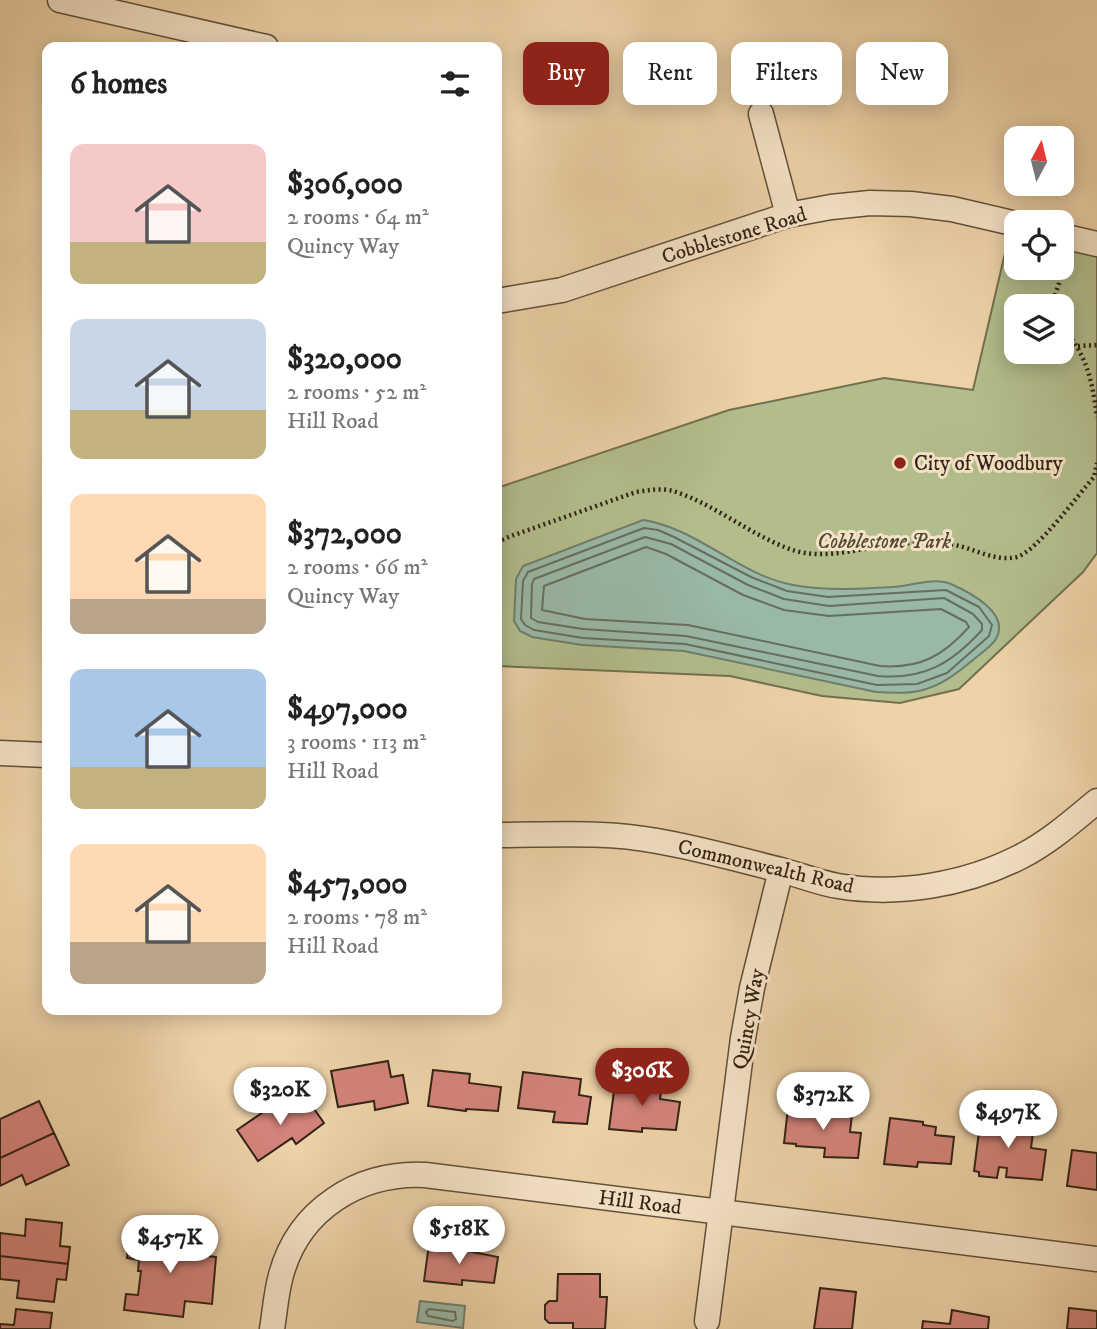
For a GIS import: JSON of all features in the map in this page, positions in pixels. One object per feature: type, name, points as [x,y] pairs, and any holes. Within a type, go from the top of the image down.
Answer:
[{"type":"street","points":[[60,0],[244,42]]},
{"type":"street","points":[[761,114],[788,215]]},
{"type":"street","name":"Cobblestone Road","points":[[502,300],[562,290],[788,215],[831,207],[870,203],[911,204],[952,209],[1004,221]]},
{"type":"street","points":[[1074,239],[1097,244]]},
{"type":"street","points":[[0,753],[42,755]]},
{"type":"street","name":"Commonwealth Road","points":[[502,835],[621,836],[658,841],[837,886],[914,888],[955,881],[1021,857],[1055,835],[1097,801]]},
{"type":"street","name":"Quincy Way","points":[[707,1321],[743,1038],[752,988],[781,870]]},
{"type":"street","name":"Hill Road","points":[[272,1329],[281,1275],[302,1232],[340,1196],[383,1177],[425,1175],[1097,1259]]},
{"type":"path","points":[[1074,340],[1079,346],[1093,382],[1097,417]]},
{"type":"path","points":[[1079,346],[1097,345]]},
{"type":"path","points":[[1093,382],[1097,375]]},
{"type":"path","points":[[502,540],[636,492],[655,489],[672,491],[687,497],[770,541],[790,550],[810,554],[832,554],[915,542],[955,545],[1000,557],[1016,557],[1031,550],[1095,477],[1097,463]]},
{"type":"green space","name":"Cobblestone Park","points":[[1074,239],[1097,244],[1097,553],[1083,572],[959,689],[900,703],[822,696],[730,676],[502,666],[502,486],[729,410],[884,378],[973,390],[1004,257],[1004,280],[1074,280]]},
{"type":"water","points":[[643,520],[682,532],[754,572],[793,585],[843,589],[930,582],[951,584],[986,605],[998,621],[999,630],[992,644],[948,679],[927,689],[898,693],[876,692],[684,651],[582,645],[532,637],[520,631],[514,621],[516,579],[523,566]]},
{"type":"water","points":[[420,1301],[465,1306],[463,1328],[417,1322]]},
{"type":"building","points":[[388,1061],[391,1077],[403,1075],[408,1103],[375,1110],[374,1101],[338,1107],[331,1071]]},
{"type":"building","points":[[433,1070],[470,1074],[469,1083],[501,1087],[498,1111],[466,1111],[428,1106]]},
{"type":"building","points":[[523,1072],[581,1079],[579,1095],[591,1097],[587,1124],[553,1122],[555,1112],[518,1108]]},
{"type":"building","points":[[635,1072],[650,1074],[648,1091],[661,1092],[660,1099],[680,1102],[676,1130],[642,1128],[642,1132],[609,1129],[615,1083],[633,1085]]},
{"type":"building","points":[[291,1093],[301,1109],[310,1103],[324,1123],[296,1144],[292,1138],[258,1161],[237,1130]]},
{"type":"building","points":[[39,1101],[54,1133],[0,1158],[0,1119]]},
{"type":"building","points":[[788,1108],[852,1114],[850,1132],[861,1133],[858,1158],[824,1157],[825,1148],[784,1143]]},
{"type":"building","points":[[981,1116],[1034,1125],[1031,1148],[1046,1150],[1042,1180],[1006,1177],[1007,1168],[999,1167],[997,1178],[979,1176],[979,1172],[974,1171]]},
{"type":"building","points":[[890,1118],[923,1122],[923,1125],[936,1127],[935,1135],[954,1137],[951,1164],[918,1162],[917,1167],[884,1164]]},
{"type":"building","points":[[54,1133],[69,1165],[26,1185],[22,1175],[0,1186],[0,1158]]},
{"type":"building","points":[[1072,1150],[1097,1153],[1097,1190],[1067,1186]]},
{"type":"building","points":[[26,1219],[62,1223],[60,1246],[70,1247],[68,1264],[0,1256],[0,1233],[25,1236]]},
{"type":"building","points":[[146,1230],[191,1237],[189,1254],[216,1257],[212,1304],[185,1301],[183,1317],[124,1310],[126,1294],[138,1295],[141,1271],[138,1271],[139,1260],[127,1258],[129,1242],[141,1243]]},
{"type":"building","points":[[429,1244],[467,1249],[498,1257],[494,1283],[462,1280],[462,1285],[424,1281]]},
{"type":"building","points":[[0,1256],[68,1264],[66,1280],[57,1279],[54,1302],[17,1298],[19,1281],[0,1279]]},
{"type":"building","points":[[558,1274],[600,1274],[600,1297],[607,1297],[605,1329],[573,1329],[573,1323],[549,1323],[545,1319],[545,1305],[549,1301],[557,1301]]},
{"type":"building","points":[[820,1288],[856,1292],[852,1329],[814,1329]]},
{"type":"building","points":[[1069,1308],[1097,1311],[1097,1329],[1067,1329]]},
{"type":"building","points":[[16,1309],[52,1313],[50,1329],[0,1329],[0,1324],[14,1325]]},
{"type":"building","points":[[952,1310],[989,1317],[988,1329],[922,1329],[923,1321],[950,1324]]},
{"type":"place","name":"City of Woodbury","points":[[900,463]]}]
